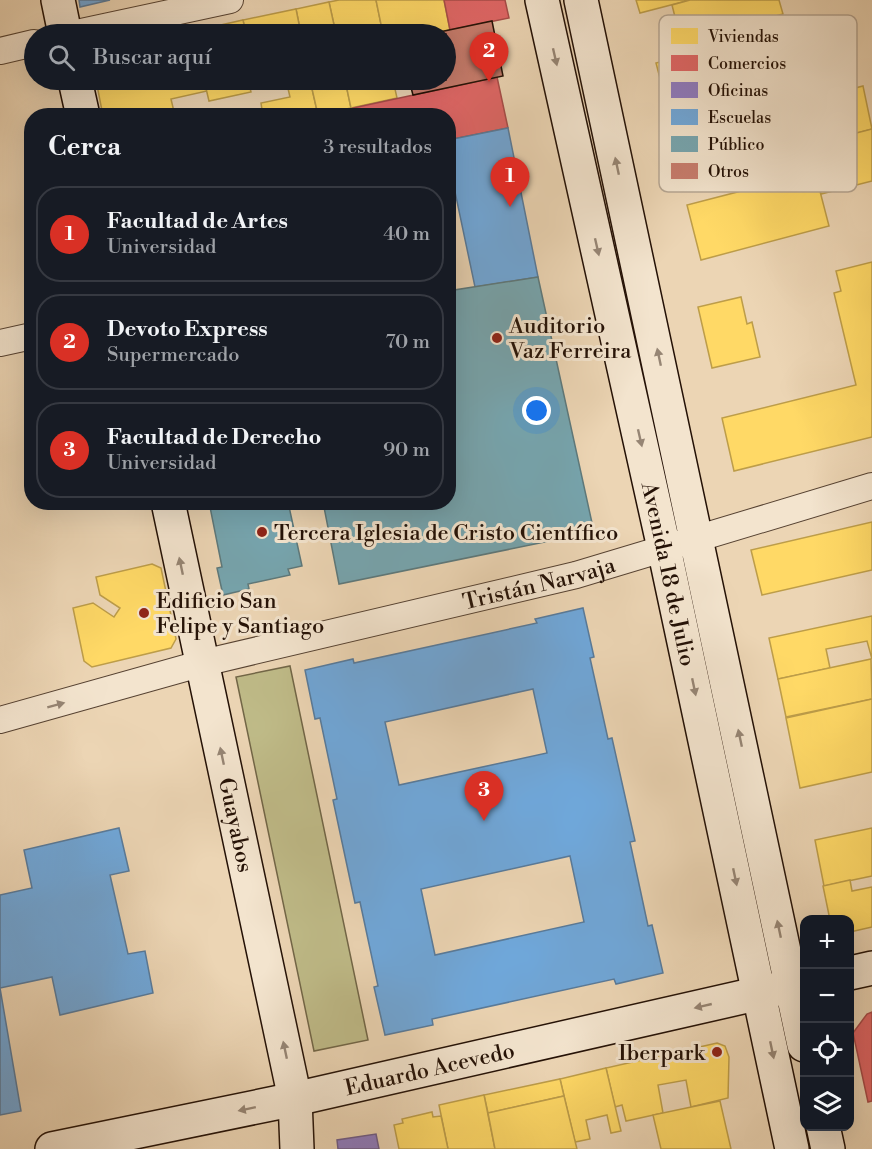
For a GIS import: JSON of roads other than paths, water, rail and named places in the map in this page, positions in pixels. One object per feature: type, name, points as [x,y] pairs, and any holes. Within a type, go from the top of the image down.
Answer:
[{"type":"main road","points":[[58,0],[63,24]]},
{"type":"main road","name":"Avenida 18 de Julio","points":[[542,0],[664,548],[792,1149]]},
{"type":"main road","name":"Avenida 18 de Julio","points":[[581,0],[798,985],[802,1023]]},
{"type":"main road","points":[[77,90],[81,108]]},
{"type":"main road","name":"Guayabos","points":[[170,510],[295,1099],[297,1149]]},
{"type":"main road","points":[[854,972],[872,968]]},
{"type":"main road","name":"Eduardo Acevedo","points":[[52,1149],[295,1099],[798,985]]},
{"type":"main road","points":[[824,1131],[828,1149]]},
{"type":"street","points":[[118,24],[230,0]]},
{"type":"street","points":[[0,51],[24,45]]},
{"type":"street","points":[[0,343],[24,338]]},
{"type":"street","name":"Tristán Narvaja","points":[[0,720],[203,663],[576,575],[872,486]]},
{"type":"place","name":"Devoto Express","points":[[489,82]]},
{"type":"place","name":"Facultad de Artes","points":[[510,207]]},
{"type":"place","name":"Auditorio Vaz Ferreira","points":[[497,338]]},
{"type":"place","name":"Tercera Iglesia de Cristo Científico","points":[[262,532]]},
{"type":"place","name":"Edificio San Felipe y Santiago","points":[[144,613]]},
{"type":"place","name":"Facultad de Derecho","points":[[484,821]]},
{"type":"place","name":"Iberpark","points":[[717,1052]]}]
